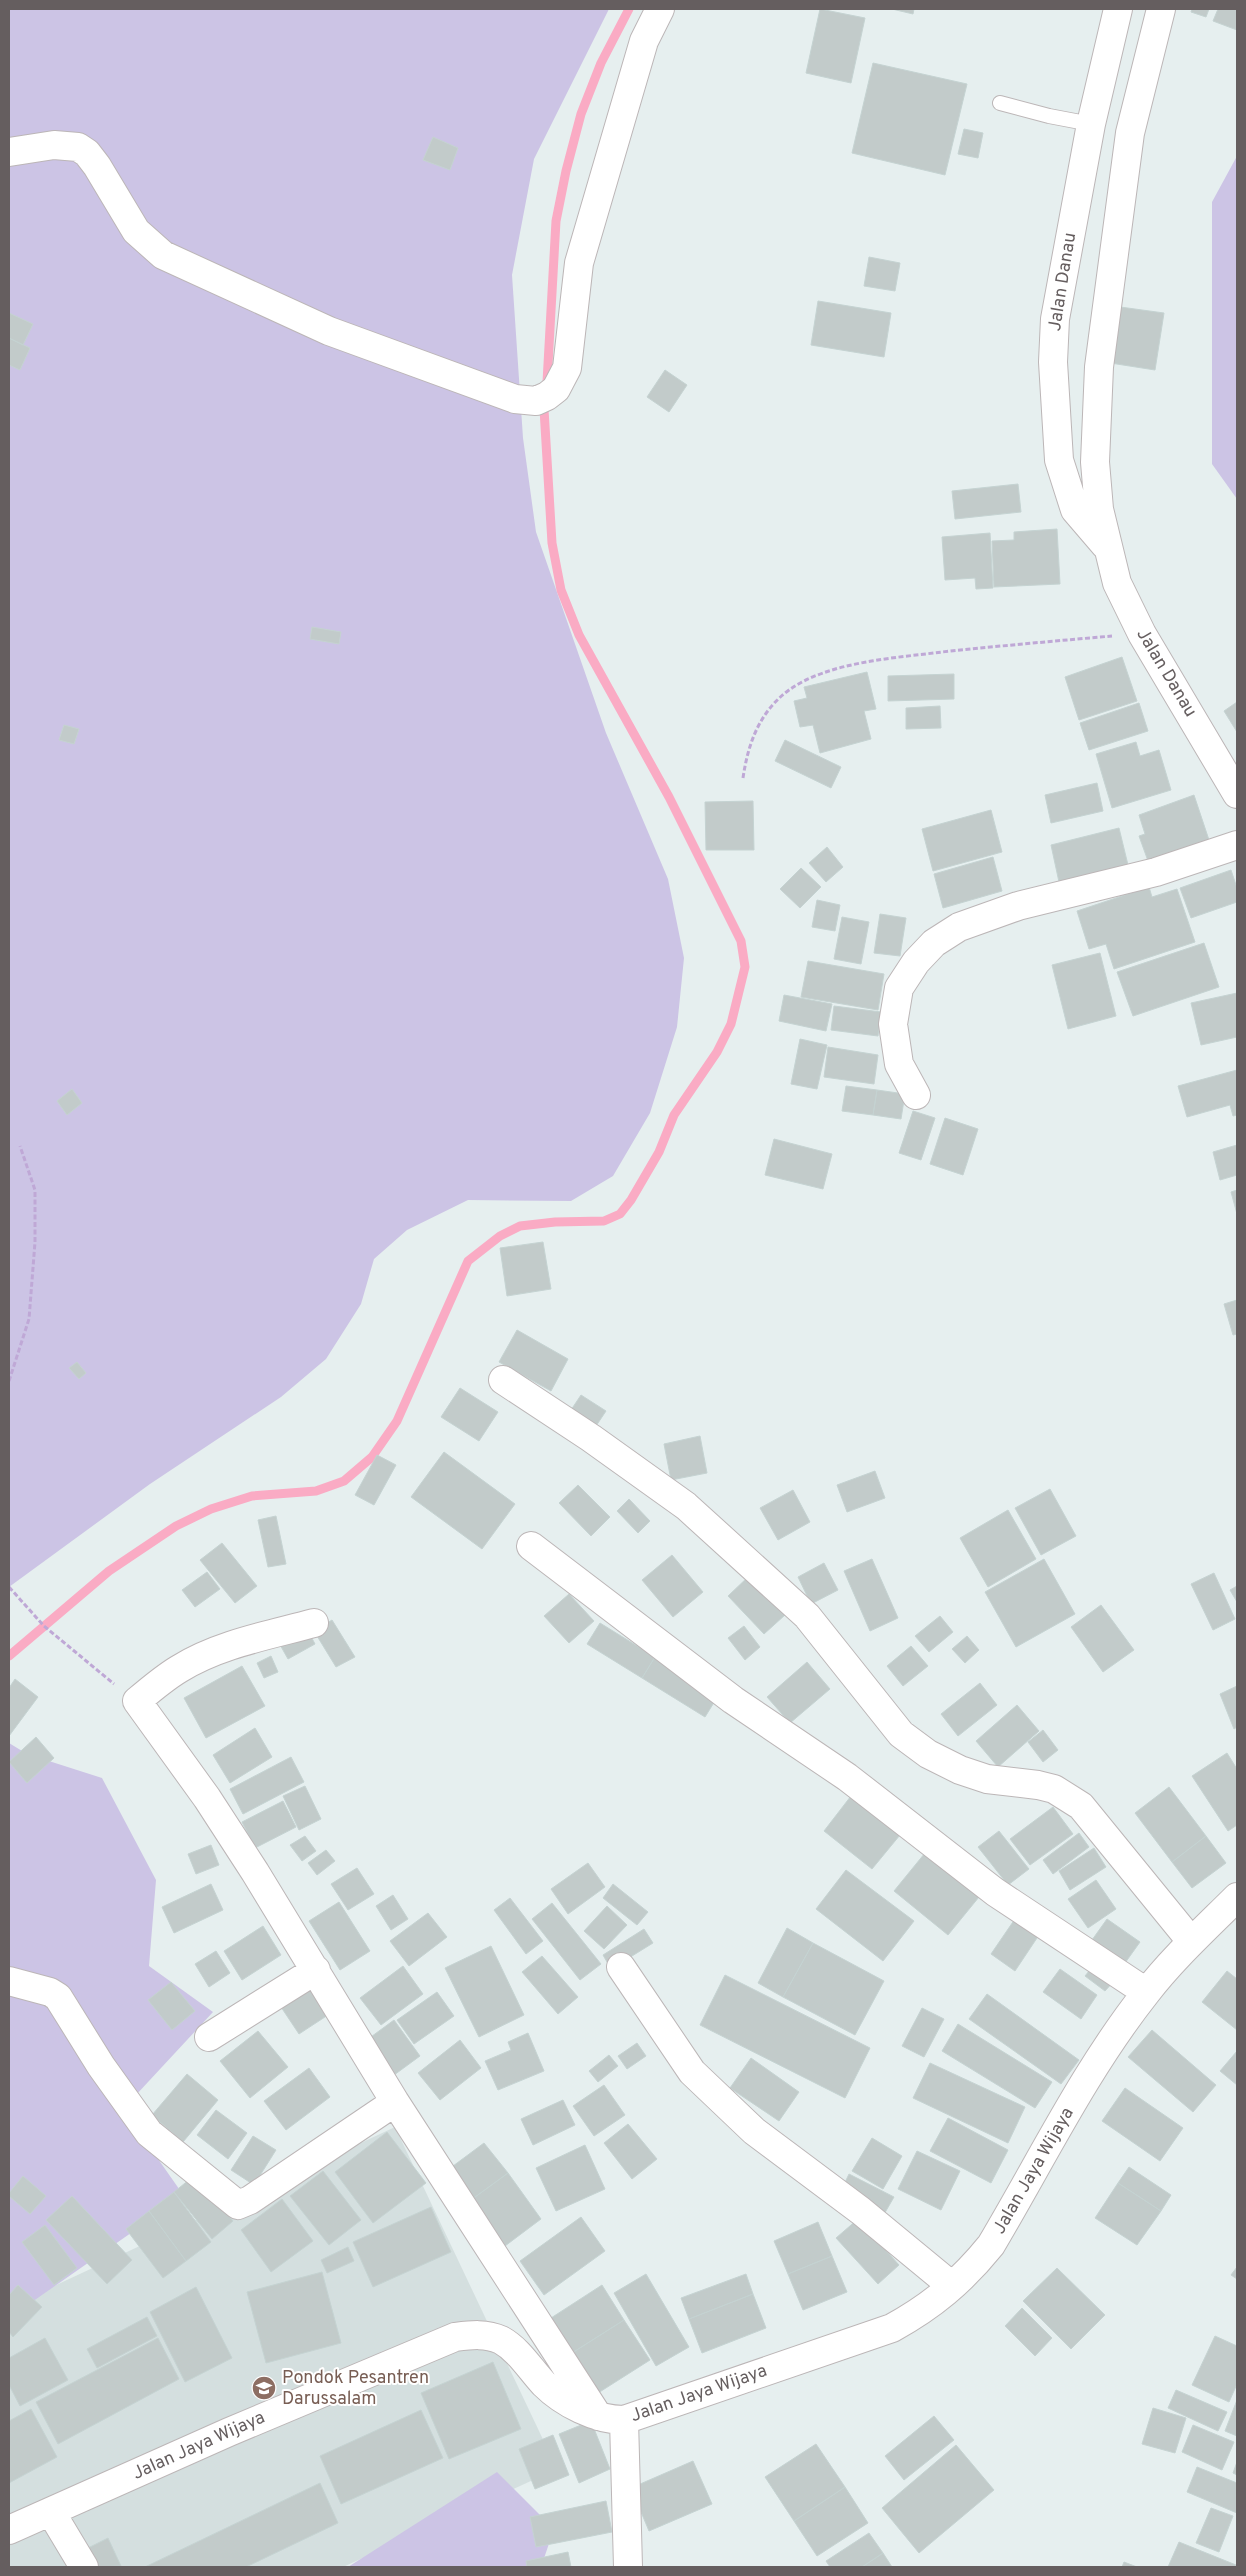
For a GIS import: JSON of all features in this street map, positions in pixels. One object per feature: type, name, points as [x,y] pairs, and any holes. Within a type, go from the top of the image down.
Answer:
[{"type":"street","points":[[9,152],[54,145],[78,148],[87,153],[98,166],[136,231],[163,255],[329,331],[515,399],[536,401],[556,389],[567,368],[579,263],[644,41],[660,9]]},
{"type":"street","name":"Jalan Danau","points":[[1106,546],[1075,510],[1058,460],[1053,362],[1055,319],[1092,124],[1118,9]]},
{"type":"street","name":"Jalan Danau","points":[[1161,9],[1130,133],[1099,367],[1096,462],[1099,509],[1116,584],[1142,634],[1237,794]]},
{"type":"street","points":[[916,1095],[899,1064],[893,1024],[899,988],[916,962],[934,943],[958,927],[1018,906],[1156,872],[1237,845]]},
{"type":"street","points":[[503,1380],[591,1438],[686,1506],[807,1616],[901,1734],[928,1754],[960,1770],[987,1779],[1038,1785],[1054,1789],[1081,1806],[1192,1941]]},
{"type":"street","points":[[531,1546],[733,1700],[847,1776],[995,1892],[1146,1992]]},
{"type":"street","points":[[314,1623],[236,1645],[201,1658],[181,1668],[137,1701],[207,1798],[316,1970],[395,2102],[611,2418],[628,2567]]},
{"type":"street","name":"Jalan Jaya Wijaya","points":[[9,2530],[229,2432],[455,2337],[486,2336],[500,2340],[515,2350],[558,2396],[611,2418],[892,2328],[924,2310],[973,2267],[991,2245],[1114,2037],[1146,1992],[1192,1941],[1237,1897]]},
{"type":"street","points":[[621,1967],[692,2072],[754,2131],[861,2211],[952,2286]]},
{"type":"street","points":[[209,2037],[316,1970]]},
{"type":"street","points":[[9,1981],[50,1992],[58,1997],[101,2066],[149,2133],[238,2205],[250,2200],[395,2102]]},
{"type":"street","points":[[51,2512],[84,2567]]},
{"type":"lane","points":[[1000,103],[1049,116],[1092,124]]},
{"type":"path","points":[[743,778],[747,750],[759,723],[788,691],[814,676],[903,657],[1142,634]]},
{"type":"path","points":[[9,1381],[29,1318],[35,1242],[35,1190],[20,1146]]},
{"type":"path","points":[[9,1587],[44,1626],[137,1701]]},
{"type":"shaded area","points":[[9,9],[609,9],[534,159],[512,275],[523,438],[536,532],[606,733],[668,879],[684,958],[677,1027],[650,1113],[613,1176],[571,1201],[468,1200],[407,1230],[374,1259],[361,1304],[326,1359],[281,1397],[150,1484],[9,1587]]},
{"type":"shaded area","points":[[1237,156],[1237,499],[1212,464],[1212,202]]},
{"type":"shaded area","points":[[9,1743],[27,1754],[102,1778],[156,1880],[149,1966],[213,2012],[123,2109],[184,2196],[9,2318]]},
{"type":"shaded area","name":"Pondok Pesantren Darussalam","points":[[395,2127],[557,2469],[343,2567],[9,2567],[9,2307]]},
{"type":"shaded area","points":[[497,2472],[554,2529],[541,2567],[348,2567]]},
{"type":"building","points":[[820,9],[865,18],[851,83],[806,73]]},
{"type":"building","points":[[892,9],[914,9],[913,14]]},
{"type":"building","points":[[1192,9],[1209,9],[1206,17],[1191,12]]},
{"type":"building","points":[[1218,9],[1237,9],[1237,30],[1213,21]]},
{"type":"building","points":[[873,63],[967,84],[945,175],[852,153]]},
{"type":"building","points":[[964,129],[983,133],[978,158],[958,154]]},
{"type":"building","points":[[433,137],[458,148],[450,170],[423,160]]},
{"type":"building","points":[[869,257],[900,263],[895,291],[864,286]]},
{"type":"building","points":[[818,301],[891,313],[884,357],[811,345]]},
{"type":"building","points":[[1113,306],[1164,313],[1155,370],[1104,362]]},
{"type":"building","points":[[9,313],[33,324],[23,345],[9,338]]},
{"type":"building","points":[[9,338],[30,348],[20,370],[9,365]]},
{"type":"building","points":[[665,370],[687,385],[669,412],[647,397]]},
{"type":"building","points":[[1018,484],[1021,512],[955,519],[952,491]]},
{"type":"building","points":[[1057,529],[1060,584],[994,587],[992,541],[1014,540],[1014,532]]},
{"type":"building","points":[[990,533],[993,588],[976,589],[975,578],[945,580],[942,537]]},
{"type":"building","points":[[312,627],[341,632],[339,644],[310,639]]},
{"type":"building","points":[[1122,657],[1137,701],[1079,720],[1065,677]]},
{"type":"building","points":[[867,672],[876,709],[864,711],[871,739],[820,753],[813,725],[800,727],[794,701],[807,698],[804,687]]},
{"type":"building","points":[[954,674],[954,699],[888,701],[888,676]]},
{"type":"building","points":[[1237,702],[1237,732],[1224,711]]},
{"type":"building","points":[[1139,703],[1148,731],[1089,750],[1080,723]]},
{"type":"building","points":[[940,706],[941,728],[906,729],[906,708]]},
{"type":"building","points":[[64,725],[79,729],[74,744],[59,740]]},
{"type":"building","points":[[785,740],[841,767],[831,788],[775,761]]},
{"type":"building","points":[[1136,742],[1140,756],[1159,750],[1171,790],[1112,808],[1096,754]]},
{"type":"building","points":[[1097,783],[1103,811],[1051,823],[1045,795]]},
{"type":"building","points":[[1194,795],[1209,840],[1148,861],[1139,836],[1145,834],[1139,815]]},
{"type":"building","points":[[753,801],[754,850],[706,850],[705,802]]},
{"type":"building","points":[[991,810],[1002,852],[933,871],[922,829]]},
{"type":"building","points":[[1119,828],[1128,865],[1059,882],[1051,845]]},
{"type":"building","points":[[827,847],[843,867],[826,882],[809,863]]},
{"type":"building","points":[[993,857],[1002,891],[943,908],[934,874]]},
{"type":"building","points":[[801,868],[821,887],[800,908],[780,889]]},
{"type":"building","points":[[1231,870],[1237,888],[1237,902],[1191,918],[1180,888]]},
{"type":"building","points":[[1149,887],[1152,897],[1177,889],[1195,942],[1114,969],[1106,944],[1089,949],[1077,911]]},
{"type":"building","points":[[817,900],[840,905],[835,931],[812,927]]},
{"type":"building","points":[[880,914],[906,918],[900,956],[874,953]]},
{"type":"building","points":[[842,917],[869,922],[861,964],[834,959]]},
{"type":"building","points":[[1204,943],[1219,987],[1133,1016],[1117,972]]},
{"type":"building","points":[[1100,953],[1116,1016],[1068,1029],[1052,965]]},
{"type":"building","points":[[808,961],[884,974],[878,1010],[801,997]]},
{"type":"building","points":[[1237,993],[1237,1037],[1201,1045],[1191,1003]]},
{"type":"building","points":[[784,995],[832,1004],[826,1031],[779,1021]]},
{"type":"building","points":[[834,1006],[881,1012],[878,1036],[831,1030]]},
{"type":"building","points":[[800,1039],[827,1045],[817,1089],[791,1084]]},
{"type":"building","points":[[828,1047],[878,1055],[874,1084],[824,1077]]},
{"type":"building","points":[[1237,1070],[1237,1115],[1233,1116],[1230,1105],[1187,1117],[1178,1086]]},
{"type":"building","points":[[846,1086],[877,1090],[873,1115],[842,1111]]},
{"type":"building","points":[[72,1089],[82,1103],[67,1115],[57,1101]]},
{"type":"building","points":[[877,1090],[905,1094],[901,1119],[873,1115]]},
{"type":"building","points":[[913,1111],[935,1118],[921,1160],[899,1153]]},
{"type":"building","points":[[945,1118],[978,1129],[963,1175],[930,1164]]},
{"type":"building","points":[[774,1139],[832,1154],[823,1189],[765,1175]]},
{"type":"building","points":[[1237,1145],[1237,1175],[1220,1180],[1213,1152]]},
{"type":"building","points":[[1237,1190],[1237,1214],[1231,1192]]},
{"type":"building","points":[[543,1242],[551,1289],[507,1296],[500,1248]]},
{"type":"building","points":[[1237,1300],[1237,1334],[1233,1335],[1224,1304]]},
{"type":"building","points":[[517,1330],[568,1359],[551,1391],[499,1362]]},
{"type":"building","points":[[77,1362],[86,1373],[79,1379],[69,1368]]},
{"type":"building","points":[[460,1388],[498,1412],[479,1441],[441,1417]]},
{"type":"building","points":[[581,1395],[606,1411],[592,1432],[567,1416]]},
{"type":"building","points":[[700,1436],[707,1473],[671,1480],[664,1444]]},
{"type":"building","points":[[444,1452],[515,1504],[482,1549],[411,1497]]},
{"type":"building","points":[[377,1455],[396,1465],[374,1505],[355,1495]]},
{"type":"building","points":[[875,1471],[885,1498],[847,1512],[837,1485]]},
{"type":"building","points":[[578,1485],[610,1517],[591,1536],[559,1503]]},
{"type":"building","points":[[1050,1489],[1076,1536],[1041,1555],[1015,1508]]},
{"type":"building","points":[[793,1490],[810,1522],[778,1540],[760,1508]]},
{"type":"building","points":[[629,1499],[650,1521],[638,1533],[617,1511]]},
{"type":"building","points":[[1008,1510],[1036,1559],[988,1587],[960,1538]]},
{"type":"building","points":[[276,1516],[286,1564],[268,1567],[258,1520]]},
{"type":"building","points":[[222,1543],[257,1586],[235,1603],[200,1560]]},
{"type":"building","points":[[672,1555],[703,1592],[673,1617],[642,1580]]},
{"type":"building","points":[[872,1559],[898,1618],[870,1631],[844,1571]]},
{"type":"building","points":[[1044,1559],[1075,1614],[1016,1647],[985,1592]]},
{"type":"building","points":[[824,1563],[838,1590],[811,1604],[798,1577]]},
{"type":"building","points":[[207,1572],[220,1589],[195,1607],[182,1590]]},
{"type":"building","points":[[1214,1573],[1235,1619],[1213,1630],[1191,1584]]},
{"type":"building","points":[[749,1576],[785,1615],[764,1634],[728,1596]]},
{"type":"building","points":[[1237,1586],[1237,1602],[1230,1590]]},
{"type":"building","points":[[569,1594],[594,1621],[569,1643],[544,1616]]},
{"type":"building","points":[[1101,1605],[1134,1650],[1103,1672],[1071,1627]]},
{"type":"building","points":[[940,1616],[953,1632],[929,1652],[915,1636]]},
{"type":"building","points":[[332,1620],[355,1657],[336,1667],[314,1631]]},
{"type":"building","points":[[600,1623],[655,1657],[642,1678],[587,1644]]},
{"type":"building","points":[[744,1626],[760,1647],[745,1660],[728,1638]]},
{"type":"building","points":[[307,1629],[315,1644],[288,1659],[279,1643]]},
{"type":"building","points":[[967,1636],[979,1650],[965,1663],[952,1649]]},
{"type":"building","points":[[911,1646],[928,1666],[903,1686],[887,1666]]},
{"type":"building","points":[[271,1656],[278,1672],[264,1678],[257,1663]]},
{"type":"building","points":[[655,1657],[718,1696],[705,1717],[642,1678]]},
{"type":"building","points":[[807,1662],[830,1689],[790,1723],[767,1697]]},
{"type":"building","points":[[242,1666],[265,1706],[206,1738],[184,1698]]},
{"type":"building","points":[[15,1679],[38,1697],[9,1736],[9,1688]]},
{"type":"building","points":[[980,1683],[997,1705],[958,1736],[941,1714]]},
{"type":"building","points":[[1237,1686],[1237,1727],[1234,1729],[1220,1694]]},
{"type":"building","points":[[1017,1705],[1039,1731],[998,1767],[976,1741]]},
{"type":"building","points":[[255,1728],[272,1757],[230,1783],[213,1755]]},
{"type":"building","points":[[1043,1730],[1058,1750],[1043,1762],[1028,1742]]},
{"type":"building","points":[[36,1737],[54,1758],[27,1783],[9,1762]]},
{"type":"building","points":[[1227,1753],[1237,1769],[1237,1825],[1228,1831],[1192,1776]]},
{"type":"building","points":[[291,1757],[304,1782],[243,1814],[230,1789]]},
{"type":"building","points":[[305,1786],[321,1819],[299,1830],[283,1796]]},
{"type":"building","points":[[1169,1787],[1206,1836],[1172,1862],[1135,1813]]},
{"type":"building","points":[[851,1796],[900,1835],[872,1869],[824,1831]]},
{"type":"building","points":[[283,1801],[296,1827],[255,1848],[242,1822]]},
{"type":"building","points":[[1053,1807],[1073,1834],[1030,1865],[1010,1839]]},
{"type":"building","points":[[999,1831],[1029,1869],[1008,1885],[978,1847]]},
{"type":"building","points":[[1079,1833],[1089,1847],[1053,1874],[1043,1860]]},
{"type":"building","points":[[305,1836],[316,1851],[302,1861],[290,1845]]},
{"type":"building","points":[[1206,1836],[1226,1863],[1192,1888],[1172,1862]]},
{"type":"building","points":[[211,1845],[219,1865],[196,1874],[188,1854]]},
{"type":"building","points":[[1094,1848],[1106,1867],[1070,1890],[1059,1871]]},
{"type":"building","points":[[326,1850],[335,1861],[317,1875],[308,1863]]},
{"type":"building","points":[[925,1853],[979,1897],[948,1935],[894,1891]]},
{"type":"building","points":[[588,1863],[605,1887],[568,1914],[551,1889]]},
{"type":"building","points":[[357,1868],[374,1894],[348,1910],[331,1884]]},
{"type":"building","points":[[846,1870],[914,1921],[883,1961],[816,1909]]},
{"type":"building","points":[[1096,1880],[1116,1909],[1088,1928],[1068,1899]]},
{"type":"building","points":[[211,1884],[223,1910],[174,1933],[162,1907]]},
{"type":"building","points":[[613,1884],[648,1912],[637,1925],[603,1898]]},
{"type":"building","points":[[393,1895],[408,1919],[391,1930],[376,1906]]},
{"type":"building","points":[[510,1898],[543,1941],[526,1954],[494,1910]]},
{"type":"building","points":[[339,1902],[370,1951],[340,1970],[309,1921]]},
{"type":"building","points":[[552,1903],[601,1964],[580,1980],[532,1919]]},
{"type":"building","points":[[607,1906],[627,1925],[604,1949],[584,1931]]},
{"type":"building","points":[[428,1913],[447,1937],[409,1966],[390,1941]]},
{"type":"building","points":[[1017,1916],[1041,1932],[1015,1971],[991,1954]]},
{"type":"building","points":[[1107,1919],[1140,1942],[1125,1963],[1092,1940]]},
{"type":"building","points":[[263,1926],[281,1955],[242,1980],[224,1951]]},
{"type":"building","points":[[787,1928],[813,1943],[783,1997],[758,1983]]},
{"type":"building","points":[[644,1929],[653,1943],[611,1969],[603,1955]]},
{"type":"building","points":[[813,1943],[884,1981],[855,2035],[783,1997]]},
{"type":"building","points":[[491,1946],[524,2015],[479,2037],[445,1968]]},
{"type":"building","points":[[216,1951],[230,1973],[209,1987],[195,1964]]},
{"type":"building","points":[[542,1956],[578,1997],[558,2014],[522,1972]]},
{"type":"building","points":[[403,1966],[423,1994],[381,2025],[360,1998]]},
{"type":"building","points":[[1093,1966],[1114,1981],[1105,1991],[1085,1976]]},
{"type":"building","points":[[1060,1969],[1097,1995],[1081,2019],[1043,1992]]},
{"type":"building","points":[[1227,1971],[1237,1979],[1237,2030],[1202,2002]]},
{"type":"building","points":[[725,1975],[870,2048],[845,2098],[700,2025]]},
{"type":"building","points":[[171,1982],[195,2011],[172,2030],[148,2000]]},
{"type":"building","points":[[310,1988],[328,2015],[299,2034],[281,2007]]},
{"type":"building","points":[[437,1992],[454,2016],[414,2044],[397,2020]]},
{"type":"building","points":[[987,1994],[1079,2060],[1061,2084],[969,2019]]},
{"type":"building","points":[[922,2008],[944,2019],[924,2057],[902,2046]]},
{"type":"building","points":[[394,2020],[420,2056],[390,2078],[364,2042]]},
{"type":"building","points":[[958,2024],[1052,2082],[1035,2108],[942,2051]]},
{"type":"building","points":[[1152,2030],[1216,2085],[1193,2112],[1128,2057]]},
{"type":"building","points":[[258,2031],[288,2067],[250,2098],[220,2061]]},
{"type":"building","points":[[528,2033],[544,2071],[498,2090],[485,2061],[511,2050],[508,2042]]},
{"type":"building","points":[[460,2040],[481,2068],[440,2100],[418,2073]]},
{"type":"building","points":[[637,2043],[646,2056],[627,2069],[618,2056]]},
{"type":"building","points":[[1237,2051],[1237,2085],[1220,2071]]},
{"type":"building","points":[[609,2055],[618,2066],[598,2082],[589,2071]]},
{"type":"building","points":[[751,2058],[799,2092],[779,2121],[730,2088]]},
{"type":"building","points":[[930,2063],[1025,2107],[1008,2143],[913,2098]]},
{"type":"building","points":[[309,2068],[330,2097],[286,2130],[264,2101]]},
{"type":"building","points":[[187,2074],[218,2100],[183,2142],[152,2115]]},
{"type":"building","points":[[604,2085],[625,2115],[594,2136],[573,2106]]},
{"type":"building","points":[[1125,2088],[1183,2128],[1160,2161],[1102,2121]]},
{"type":"building","points":[[563,2100],[575,2125],[533,2145],[521,2119]]},
{"type":"building","points":[[216,2110],[247,2133],[228,2159],[197,2135]]},
{"type":"building","points":[[948,2118],[1008,2150],[991,2183],[930,2151]]},
{"type":"building","points":[[628,2124],[657,2159],[632,2179],[604,2143]]},
{"type":"building","points":[[387,2132],[426,2183],[373,2223],[335,2172]]},
{"type":"building","points":[[253,2136],[276,2150],[254,2185],[231,2170]]},
{"type":"building","points":[[872,2138],[902,2156],[883,2189],[852,2171]]},
{"type":"building","points":[[484,2143],[508,2173],[471,2200],[449,2169]]},
{"type":"building","points":[[585,2145],[605,2189],[556,2211],[536,2168]]},
{"type":"building","points":[[917,2151],[960,2171],[941,2210],[898,2189]]},
{"type":"building","points":[[1129,2167],[1171,2195],[1161,2211],[1118,2183]]},
{"type":"building","points":[[323,2171],[361,2220],[329,2245],[290,2196]]},
{"type":"building","points":[[508,2173],[541,2219],[505,2246],[471,2200]]},
{"type":"building","points":[[849,2174],[894,2197],[883,2216],[840,2193]]},
{"type":"building","points":[[195,2175],[233,2221],[212,2239],[174,2192]]},
{"type":"building","points":[[23,2176],[46,2196],[30,2214],[9,2196],[9,2193]]},
{"type":"building","points":[[1118,2183],[1161,2211],[1137,2245],[1095,2218]]},
{"type":"building","points":[[174,2192],[211,2242],[186,2261],[149,2211]]},
{"type":"building","points":[[72,2196],[132,2260],[107,2284],[46,2220]]},
{"type":"building","points":[[282,2199],[313,2241],[271,2272],[241,2230]]},
{"type":"building","points":[[431,2207],[451,2252],[373,2287],[353,2242]]},
{"type":"building","points":[[149,2211],[186,2261],[163,2278],[126,2229]]},
{"type":"building","points":[[581,2217],[605,2251],[544,2295],[520,2261]]},
{"type":"building","points":[[858,2219],[899,2265],[878,2284],[836,2238]]},
{"type":"building","points":[[818,2222],[832,2256],[788,2274],[774,2241]]},
{"type":"building","points":[[45,2225],[77,2268],[54,2285],[22,2242]]},
{"type":"building","points":[[348,2247],[354,2261],[327,2273],[321,2260]]},
{"type":"building","points":[[832,2256],[847,2292],[803,2310],[788,2274]]},
{"type":"building","points":[[1237,2267],[1237,2279],[1231,2275]]},
{"type":"building","points":[[1057,2268],[1105,2315],[1071,2349],[1023,2301]]},
{"type":"building","points":[[322,2272],[341,2343],[266,2363],[247,2292]]},
{"type":"building","points":[[646,2274],[689,2347],[656,2366],[614,2293]]},
{"type":"building","points":[[746,2274],[753,2294],[689,2319],[681,2298]]},
{"type":"building","points":[[18,2285],[42,2307],[13,2337],[9,2332],[9,2295]]},
{"type":"building","points":[[602,2285],[624,2320],[572,2353],[551,2318]]},
{"type":"building","points":[[196,2287],[232,2358],[185,2382],[150,2312]]},
{"type":"building","points":[[753,2294],[766,2328],[702,2353],[689,2319]]},
{"type":"building","points":[[1022,2308],[1052,2338],[1035,2356],[1005,2326]]},
{"type":"building","points":[[147,2317],[157,2336],[97,2368],[87,2349]]},
{"type":"building","points":[[624,2320],[650,2360],[598,2393],[572,2353]]},
{"type":"building","points":[[1215,2336],[1237,2346],[1237,2384],[1229,2402],[1192,2385]]},
{"type":"building","points":[[45,2338],[68,2380],[20,2406],[9,2385],[9,2358]]},
{"type":"building","points":[[158,2338],[179,2379],[58,2444],[36,2402]]},
{"type":"building","points":[[493,2362],[521,2429],[449,2459],[421,2393]]},
{"type":"building","points":[[1176,2390],[1227,2412],[1218,2431],[1168,2408]]},
{"type":"building","points":[[1237,2400],[1237,2436],[1225,2431]]},
{"type":"building","points":[[1153,2408],[1186,2418],[1175,2453],[1142,2444]]},
{"type":"building","points":[[31,2409],[57,2457],[9,2483],[9,2421]]},
{"type":"building","points":[[421,2410],[443,2458],[341,2504],[320,2456]]},
{"type":"building","points":[[934,2416],[954,2440],[904,2480],[885,2456]]},
{"type":"building","points":[[591,2421],[610,2469],[579,2483],[559,2434]]},
{"type":"building","points":[[1193,2425],[1234,2442],[1222,2470],[1182,2452]]},
{"type":"building","points":[[553,2435],[569,2475],[535,2489],[519,2449]]},
{"type":"building","points":[[816,2444],[845,2487],[794,2521],[765,2477]]},
{"type":"building","points":[[956,2445],[994,2490],[919,2553],[882,2508]]},
{"type":"building","points":[[693,2461],[712,2504],[649,2531],[631,2488]]},
{"type":"building","points":[[1237,2462],[1237,2475],[1233,2473]]},
{"type":"building","points":[[1197,2467],[1237,2483],[1237,2513],[1187,2492]]},
{"type":"building","points":[[320,2483],[338,2523],[246,2567],[145,2567]]},
{"type":"building","points":[[845,2487],[868,2523],[817,2556],[794,2521]]},
{"type":"building","points":[[606,2501],[612,2532],[536,2547],[530,2517]]},
{"type":"building","points":[[1211,2508],[1233,2516],[1219,2552],[1196,2543]]},
{"type":"building","points":[[869,2533],[883,2553],[862,2567],[830,2567],[826,2561]]},
{"type":"building","points":[[108,2538],[121,2566],[93,2567],[84,2550]]},
{"type":"building","points":[[1179,2542],[1236,2565],[1236,2567],[1168,2567]]},
{"type":"building","points":[[568,2552],[571,2567],[527,2567],[526,2561]]},
{"type":"building","points":[[883,2553],[892,2567],[862,2567]]},
{"type":"building","points":[[1124,2562],[1137,2567],[1122,2567]]},
{"type":"waterway","points":[[547,382],[556,221],[566,171],[581,114],[601,63],[629,9]]},
{"type":"waterway","points":[[9,1656],[109,1571],[176,1526],[211,1509],[252,1496],[316,1491],[344,1481],[372,1457],[397,1421],[468,1261],[500,1236],[520,1226],[555,1222],[604,1221],[620,1214],[631,1200],[659,1152],[674,1115],[717,1052],[731,1024],[745,967],[741,941],[669,797],[579,635],[561,590],[552,543],[544,409]]},
{"type":"place","name":"Pondok Pesantren Darussalam","points":[[264,2388]]}]
